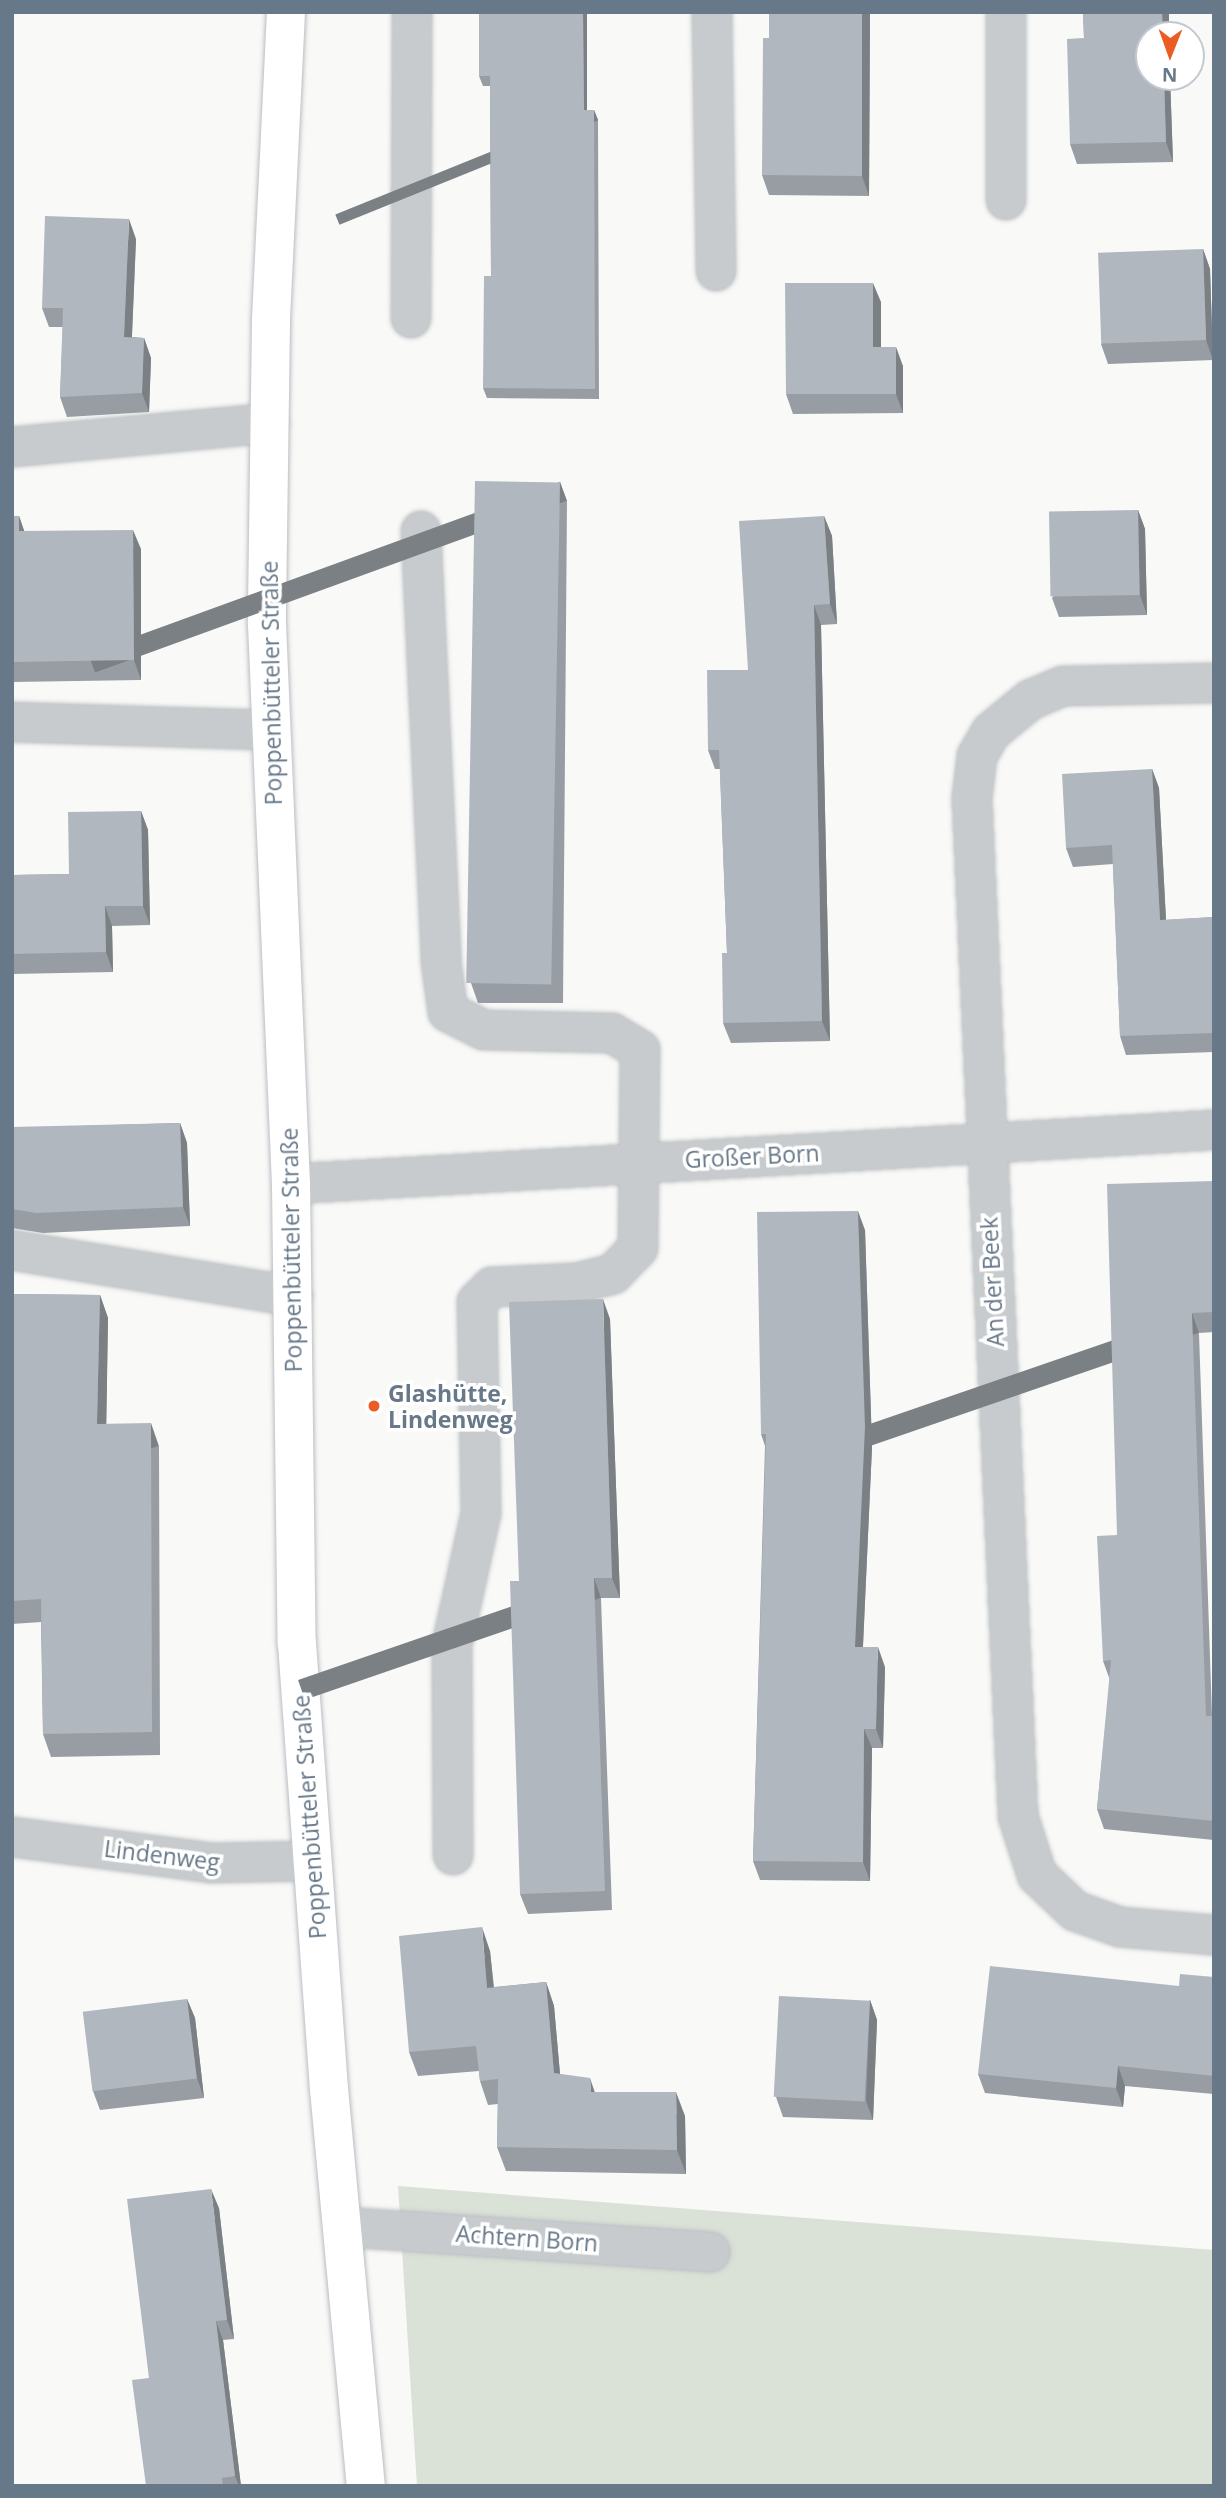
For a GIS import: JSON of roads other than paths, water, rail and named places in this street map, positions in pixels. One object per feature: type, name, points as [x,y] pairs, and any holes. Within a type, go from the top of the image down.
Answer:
[{"type":"main road","name":"Poppenbütteler Straße","points":[[286,12],[270,423],[267,624],[291,1184],[297,1643],[312,1861],[366,2486]]},
{"type":"street","points":[[411,318],[412,12]]},
{"type":"street","points":[[712,12],[716,271]]},
{"type":"street","points":[[1006,12],[1006,200]]},
{"type":"street","points":[[12,447],[270,423]]},
{"type":"street","points":[[421,531],[441,961],[448,1012],[484,1030],[612,1033],[640,1050],[638,1248],[613,1274],[577,1283],[492,1287],[477,1302],[481,1513],[452,1645],[453,1855]]},
{"type":"street","name":"An der Beek","points":[[1214,683],[1063,686],[1030,700],[1008,716],[977,756],[972,798],[985,1143],[1018,1816],[1037,1875],[1075,1911],[1120,1927],[1214,1935]]},
{"type":"street","points":[[12,722],[271,730]]},
{"type":"street","name":"Großer Born","points":[[291,1184],[1214,1130]]},
{"type":"street","points":[[12,1250],[293,1296]]},
{"type":"street","name":"Lindenweg","points":[[12,1837],[211,1863],[312,1861]]},
{"type":"street","name":"Achtern Born","points":[[344,2227],[710,2252]]},
{"type":"place","name":"Glashütte, Lindenweg","points":[[374,1406]]}]
